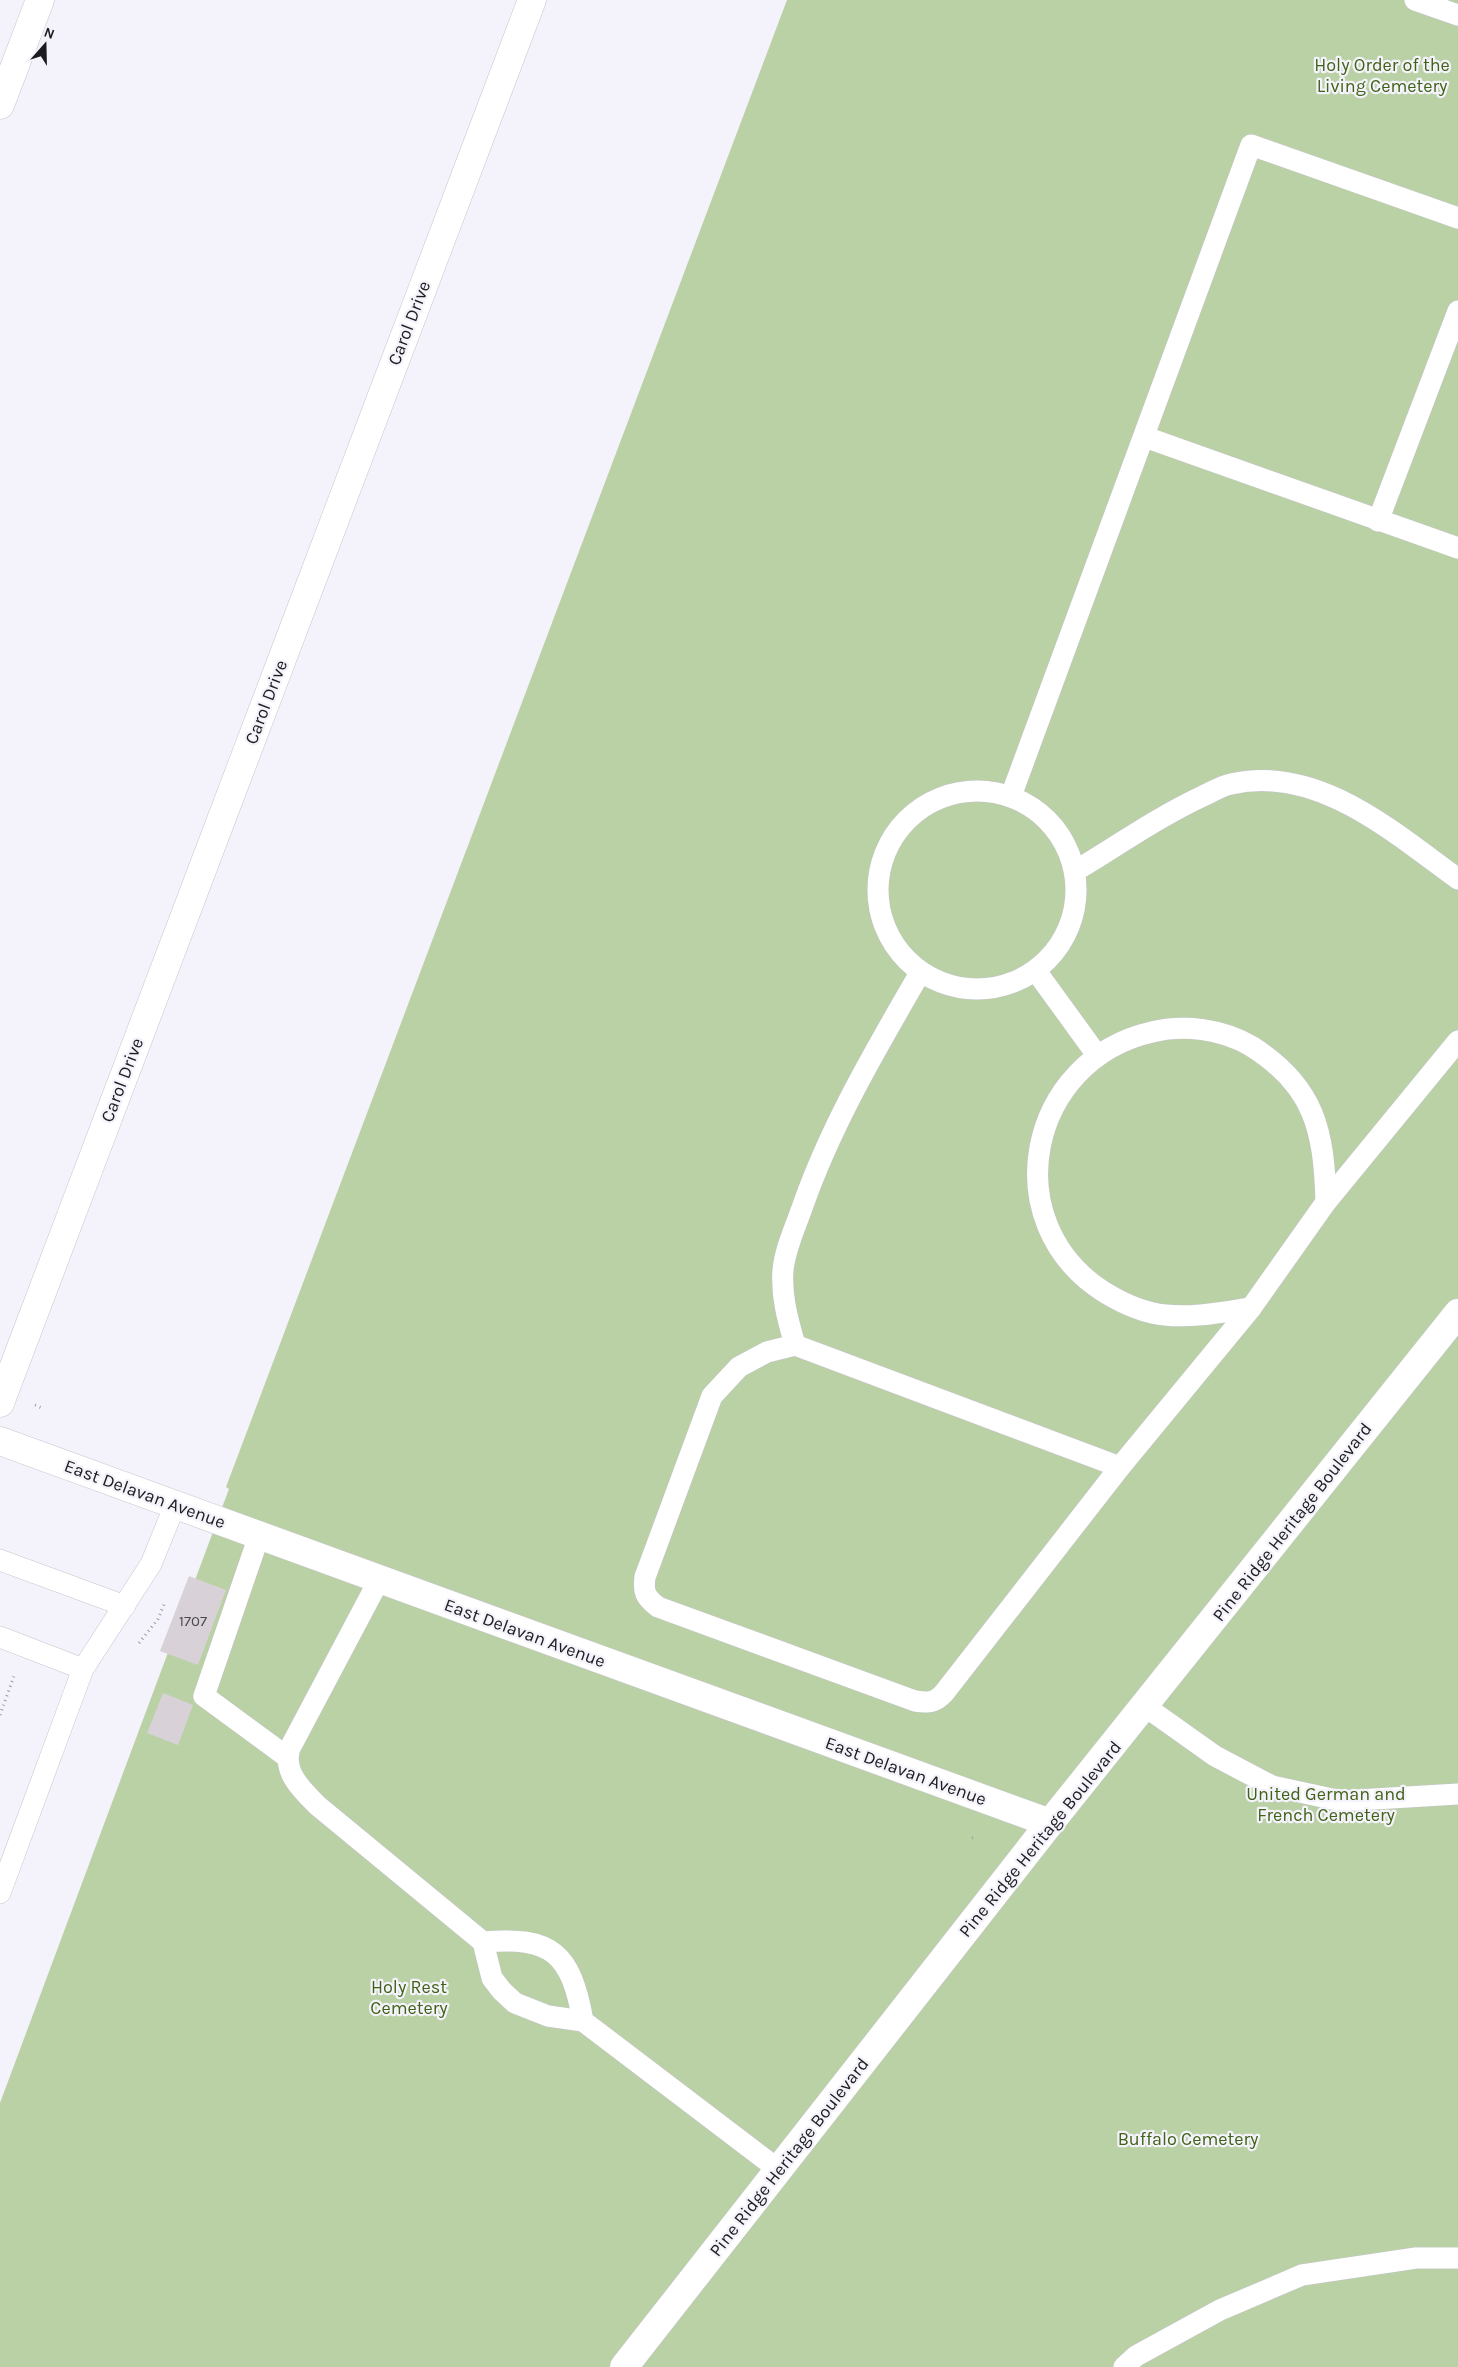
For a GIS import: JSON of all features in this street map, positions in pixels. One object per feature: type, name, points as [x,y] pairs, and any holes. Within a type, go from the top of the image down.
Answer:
[{"type":"street","points":[[0,105],[40,0]]},
{"type":"street","name":"Carol Drive","points":[[0,1403],[532,0]]},
{"type":"street","name":"Pine Ridge Heritage Boulevard","points":[[624,2367],[1050,1824],[1458,1313]]},
{"type":"street","name":"East Delavan Avenue","points":[[0,1440],[1050,1824]]},
{"type":"lane","points":[[1415,0],[1458,15]]},
{"type":"lane","points":[[1011,796],[1145,437],[1251,145],[1458,218]]},
{"type":"lane","points":[[1378,521],[1458,311]]},
{"type":"lane","points":[[1145,437],[1458,548]]},
{"type":"lane","points":[[1075,871],[1188,803],[1230,784],[1274,780],[1316,789],[1357,808],[1458,879]]},
{"type":"lane","points":[[970,790],[1011,796],[1034,808],[1053,825],[1067,847],[1075,871],[1077,894],[1074,916],[1066,937],[1053,956],[1036,971],[999,988],[958,988],[920,973],[892,943],[877,904],[880,864],[898,827],[930,801],[970,790]]},
{"type":"lane","points":[[1036,971],[1096,1055]]},
{"type":"lane","points":[[795,1345],[783,1301],[784,1269],[793,1233],[810,1186],[849,1097],[920,973]]},
{"type":"lane","points":[[1251,1308],[1208,1314],[1165,1315],[1123,1304],[1086,1280],[1058,1248],[1041,1208],[1037,1165],[1045,1123],[1065,1085],[1096,1055],[1130,1037],[1166,1028],[1204,1030],[1240,1040],[1272,1060],[1298,1087],[1316,1120],[1325,1157],[1326,1202]]},
{"type":"lane","points":[[1120,1467],[795,1345],[767,1352],[740,1367],[712,1396],[645,1577],[643,1589],[647,1599],[658,1607],[915,1701],[928,1703],[938,1699],[1120,1467],[1251,1308],[1326,1202],[1458,1041]]},
{"type":"lane","points":[[0,1893],[83,1669],[151,1564],[175,1505]]},
{"type":"lane","points":[[259,1536],[204,1696],[287,1757]]},
{"type":"lane","points":[[0,1560],[124,1606]]},
{"type":"lane","points":[[379,1580],[297,1734],[287,1757],[291,1774],[299,1787],[318,1806],[483,1942],[492,1978],[515,2003],[548,2016],[583,2021],[779,2170]]},
{"type":"lane","points":[[0,1637],[83,1669]]},
{"type":"lane","points":[[1146,1706],[1214,1756],[1272,1786],[1341,1800],[1458,1794]]},
{"type":"lane","points":[[483,1942],[524,1940],[542,1945],[555,1954],[567,1968],[576,1987],[583,2021]]},
{"type":"lane","points":[[1124,2367],[1136,2356],[1220,2310],[1302,2275],[1416,2258],[1458,2258]]},
{"type":"path","points":[[0,1715],[16,1670]]},
{"type":"green space","points":[[787,0],[1458,0],[1458,2367],[0,2367],[0,2103],[229,1489],[226,1487]]},
{"type":"building","points":[[189,1576],[226,1590],[198,1665],[160,1651]]},
{"type":"building","points":[[163,1693],[193,1705],[178,1745],[147,1733]]},
{"type":"park label","name":"Holy Order of the Living Cemetery","points":[[1382,75]]},
{"type":"park label","name":"United German and French Cemetery","points":[[1326,1804]]},
{"type":"park label","name":"Holy Rest Cemetery","points":[[409,1997]]},
{"type":"park label","name":"Buffalo Cemetery","points":[[1188,2139]]}]
